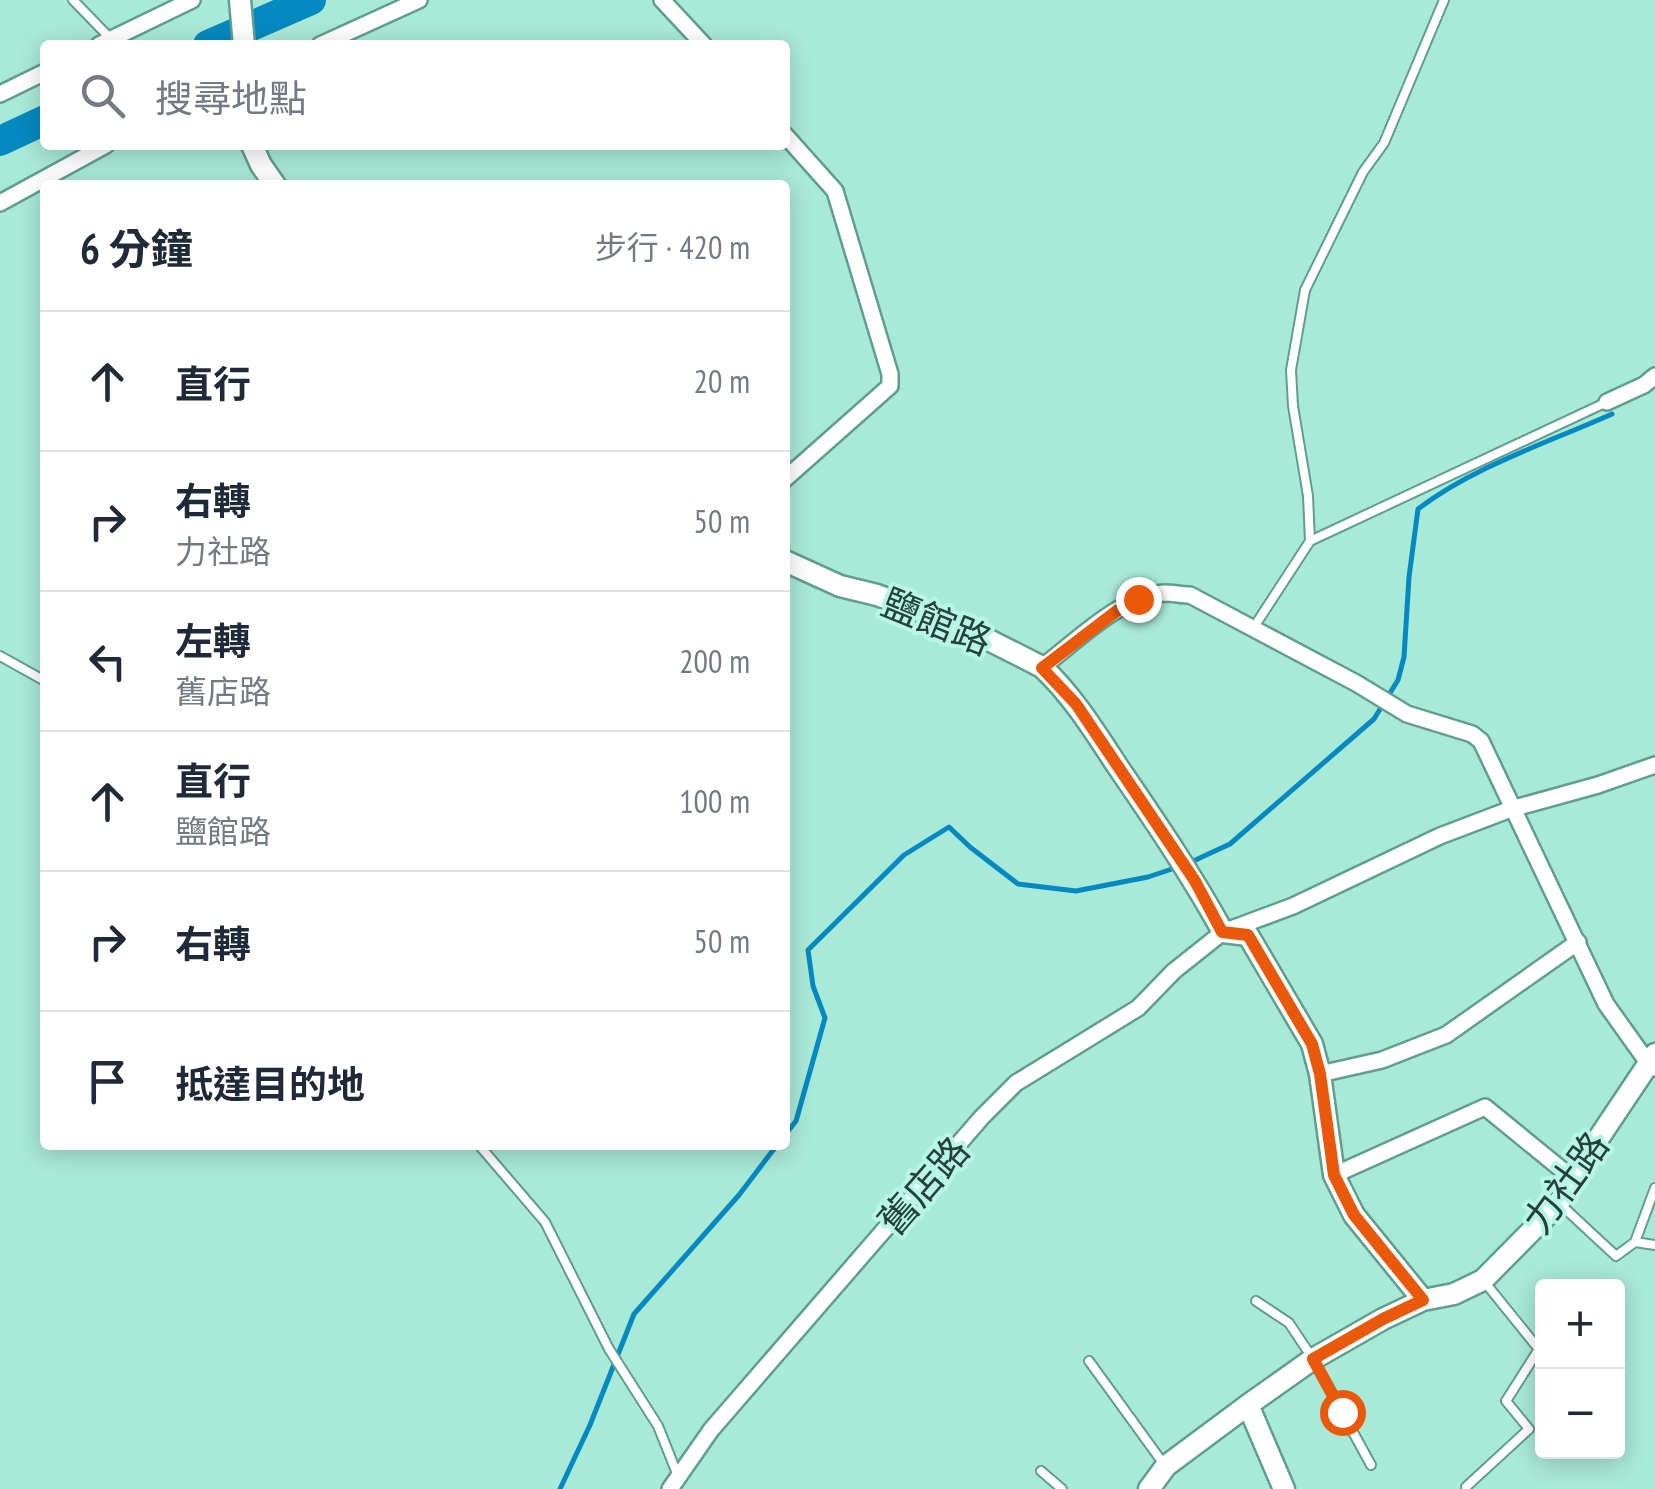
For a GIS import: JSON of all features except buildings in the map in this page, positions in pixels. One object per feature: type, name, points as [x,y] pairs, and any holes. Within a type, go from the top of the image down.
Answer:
[{"type":"street","points":[[110,40],[192,0]]},
{"type":"street","points":[[240,0],[244,40]]},
{"type":"street","points":[[331,40],[419,0]]},
{"type":"street","points":[[662,0],[699,40]]},
{"type":"street","points":[[0,94],[40,74]]},
{"type":"street","points":[[790,140],[835,190],[890,374],[890,386],[790,475]]},
{"type":"street","points":[[42,180],[97,150]]},
{"type":"street","points":[[254,150],[272,180]]},
{"type":"street","points":[[0,203],[40,181]]},
{"type":"street","points":[[1607,402],[1655,376]]},
{"type":"street","name":"鹽館路","points":[[790,562],[840,586],[877,595],[964,628],[1042,668],[1076,704],[1195,881],[1222,932]]},
{"type":"street","points":[[1042,668],[1138,599],[1164,593],[1190,595],[1408,714],[1472,734],[1490,758],[1606,1004],[1653,1062]]},
{"type":"street","name":"舊店路","points":[[674,1482],[711,1430],[1016,1083],[1138,1008],[1174,971],[1222,932],[1293,906],[1440,836],[1511,809],[1655,765]]},
{"type":"street","points":[[1222,932],[1248,935],[1312,1044],[1334,1175],[1354,1215],[1423,1300]]},
{"type":"street","points":[[1320,1074],[1382,1060],[1446,1035],[1578,942]]},
{"type":"street","name":"力社路","points":[[1149,1489],[1166,1466],[1313,1359],[1423,1300],[1454,1294],[1483,1280],[1559,1203],[1572,1178],[1653,1062]]},
{"type":"street","points":[[1334,1175],[1484,1106],[1572,1178]]},
{"type":"street","points":[[1248,1405],[1284,1489]]},
{"type":"lane","points":[[74,0],[104,40]]},
{"type":"lane","points":[[1254,627],[1310,542],[1308,496],[1291,370],[1305,290],[1363,172],[1384,143],[1444,0]]},
{"type":"lane","points":[[1310,542],[1607,402]]},
{"type":"lane","points":[[0,656],[40,678]]},
{"type":"lane","points":[[483,1150],[545,1222],[609,1349],[658,1426],[674,1482]]},
{"type":"lane","points":[[1559,1203],[1616,1256],[1634,1242],[1655,1188]]},
{"type":"lane","points":[[1634,1242],[1655,1245]]},
{"type":"lane","points":[[1483,1280],[1535,1344]]},
{"type":"lane","points":[[1256,1302],[1289,1323],[1313,1359],[1370,1465]]},
{"type":"lane","points":[[1466,1487],[1529,1429],[1506,1401],[1535,1360]]},
{"type":"lane","points":[[1089,1361],[1166,1466]]},
{"type":"lane","points":[[1041,1471],[1062,1489]]},
{"type":"waterway","points":[[219,40],[311,0]]},
{"type":"waterway","points":[[0,141],[40,122]]},
{"type":"waterway","points":[[1189,863],[1230,844],[1374,719],[1398,680],[1404,657],[1418,509],[1487,468],[1612,414]]},
{"type":"waterway","points":[[790,1129],[796,1121],[825,1018],[813,986],[808,950],[904,855],[949,827],[1018,884],[1076,891],[1178,867]]},
{"type":"waterway","points":[[560,1489],[634,1314],[739,1195],[773,1150]]},
{"type":"route","points":[[1138,599],[1042,668],[1076,704],[1195,881],[1222,932],[1248,935],[1290,1004],[1312,1044],[1320,1074],[1334,1175],[1354,1215],[1423,1300],[1313,1359],[1342,1412]]}]
